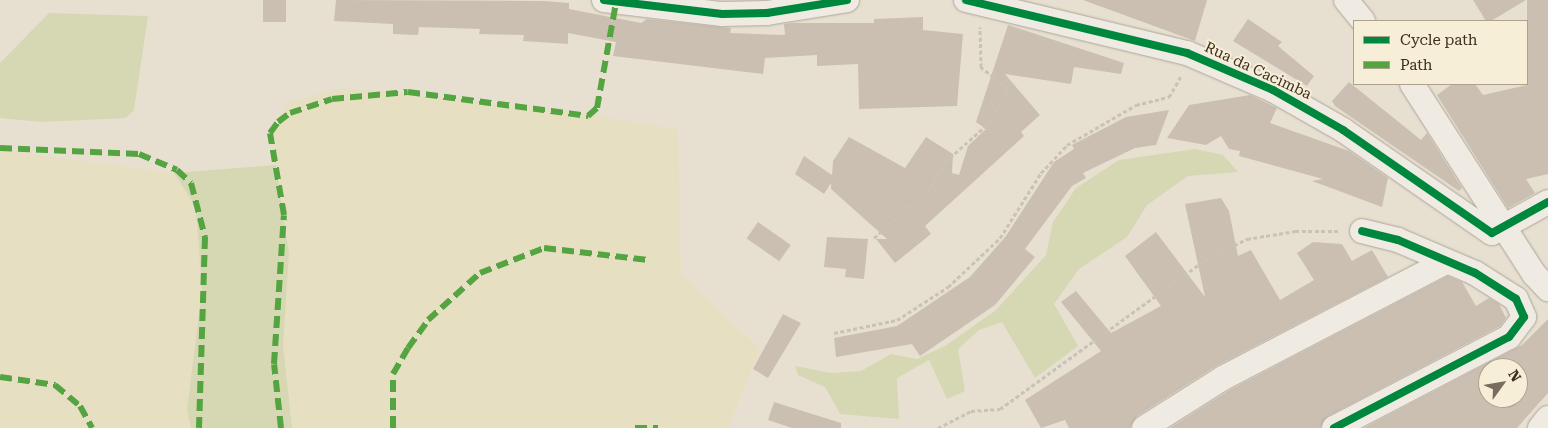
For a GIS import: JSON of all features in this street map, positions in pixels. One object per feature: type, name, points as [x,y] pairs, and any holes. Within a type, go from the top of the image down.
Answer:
[{"type":"street","points":[[604,0],[722,14],[767,13],[848,0]]},
{"type":"street","points":[[1346,0],[1362,20]]},
{"type":"street","name":"Rua da Cacimba","points":[[972,2],[1187,53],[1311,110],[1489,232],[1506,227]]},
{"type":"street","points":[[1413,85],[1548,289]]},
{"type":"street","points":[[1506,227],[1548,202]]},
{"type":"street","points":[[1334,428],[1509,337],[1521,325],[1524,310],[1516,299],[1475,273],[1398,240],[1362,231]]},
{"type":"street","points":[[1144,428],[1223,378],[1446,262]]},
{"type":"street","points":[[1540,428],[1548,418]]},
{"type":"path","points":[[874,238],[931,187],[945,162],[988,124],[1009,89],[981,67],[972,2]]},
{"type":"path","points":[[834,333],[897,320],[954,282],[1000,238],[1041,173],[1067,145],[1136,105],[1173,94],[1187,53]]},
{"type":"path","points":[[938,428],[971,411],[1000,409],[1205,260],[1247,239],[1295,231],[1362,231]]},
{"type":"shaded area","points":[[344,88],[560,110],[678,129],[681,274],[760,349],[728,428],[292,428],[283,345],[289,253],[283,192],[269,140],[288,102]]},
{"type":"shaded area","points":[[0,150],[174,173],[196,207],[202,291],[187,409],[191,428],[0,428]]},
{"type":"green space","points":[[49,13],[148,16],[134,110],[126,118],[41,122],[0,118],[0,63]]},
{"type":"green space","points":[[1195,149],[1223,155],[1238,172],[1188,176],[1147,205],[1127,237],[1079,269],[1054,304],[1078,346],[1035,378],[1002,322],[979,330],[958,349],[965,391],[947,399],[929,360],[897,378],[899,419],[840,414],[825,387],[798,375],[795,366],[831,373],[861,371],[891,354],[917,359],[945,346],[996,310],[1046,255],[1053,222],[1076,188],[1119,160]]},
{"type":"green space","points":[[276,165],[289,253],[283,345],[292,428],[191,428],[187,409],[202,291],[196,207],[174,173]]},
{"type":"building","points":[[263,0],[286,0],[286,22],[263,22]]},
{"type":"building","points":[[336,0],[544,1],[569,3],[569,9],[641,23],[647,19],[731,28],[730,33],[785,35],[784,24],[874,23],[874,19],[923,17],[923,30],[963,34],[957,106],[859,109],[858,64],[817,66],[817,55],[765,58],[763,74],[613,56],[616,42],[568,33],[568,44],[523,41],[524,35],[479,34],[480,29],[419,27],[418,35],[393,34],[393,24],[334,21]]},
{"type":"building","points":[[1083,0],[1207,0],[1195,41]]},
{"type":"building","points":[[1473,0],[1526,0],[1493,20],[1485,20]]},
{"type":"building","points":[[1527,0],[1548,0],[1548,174],[1526,179],[1535,193],[1508,208],[1437,95],[1451,85],[1476,85],[1483,95],[1528,85]]},
{"type":"building","points":[[1248,19],[1282,42],[1278,46],[1314,76],[1307,86],[1233,41]]},
{"type":"building","points":[[1008,25],[1124,63],[1121,74],[1074,67],[1071,84],[1005,74],[1040,115],[1021,132],[1024,136],[925,226],[931,234],[895,263],[876,239],[887,239],[831,189],[831,183],[824,194],[795,174],[804,156],[832,175],[833,161],[849,137],[905,168],[926,137],[953,154],[952,173],[959,175],[968,146],[986,129],[976,122]]},
{"type":"building","points":[[1349,82],[1421,140],[1427,133],[1462,188],[1459,191],[1335,106],[1332,101]]},
{"type":"building","points":[[1250,95],[1277,108],[1270,123],[1349,151],[1388,178],[1382,207],[1312,181],[1323,179],[1239,156],[1240,151],[1229,149],[1221,136],[1206,145],[1167,138],[1189,105]]},
{"type":"building","points":[[1169,110],[1156,145],[1135,148],[1083,173],[1086,178],[1072,186],[1025,249],[1035,257],[995,305],[920,356],[912,344],[836,357],[834,338],[897,326],[970,277],[1006,236],[1054,162],[1074,149],[1072,145],[1126,117]]},
{"type":"building","points":[[1221,198],[1229,211],[1238,256],[1251,250],[1280,300],[1314,280],[1297,253],[1313,242],[1342,244],[1352,261],[1372,250],[1388,277],[1216,366],[1137,416],[1130,428],[1069,428],[1065,420],[1041,428],[1025,400],[1101,351],[1061,302],[1076,291],[1111,333],[1161,306],[1125,256],[1156,232],[1205,297],[1185,204]]},
{"type":"building","points":[[758,222],[791,245],[779,261],[747,238]]},
{"type":"building","points":[[827,237],[868,239],[864,279],[845,277],[846,269],[824,267]]},
{"type":"building","points":[[1448,276],[1462,282],[1476,306],[1489,298],[1499,304],[1506,318],[1500,326],[1328,416],[1320,428],[1170,428],[1230,390]]},
{"type":"building","points":[[783,314],[801,323],[768,378],[753,369]]},
{"type":"building","points":[[1548,319],[1548,393],[1517,428],[1364,428],[1478,368],[1478,408],[1528,408],[1528,358],[1497,358],[1522,345]]},
{"type":"building","points":[[774,402],[841,423],[841,428],[792,428],[768,420]]},
{"type":"marked path","points":[[281,428],[274,364],[284,215],[270,133],[278,122],[290,113],[332,99],[408,92],[588,116],[597,108],[616,2]]},
{"type":"marked path","points":[[0,148],[139,154],[177,170],[191,183],[205,237],[199,428]]},
{"type":"marked path","points":[[393,428],[393,374],[408,348],[428,320],[480,273],[544,248],[648,260]]},
{"type":"marked path","points":[[0,377],[55,385],[80,406],[92,428]]},
{"type":"marked path","points":[[635,428],[658,428]]},
{"type":"cycle path","points":[[604,0],[722,14],[767,13],[847,0]]},
{"type":"cycle path","points":[[966,0],[1187,53],[1273,90],[1343,130],[1492,233],[1548,202]]},
{"type":"cycle path","points":[[1334,428],[1509,337],[1524,317],[1516,299],[1475,273],[1398,240],[1362,231]]}]
